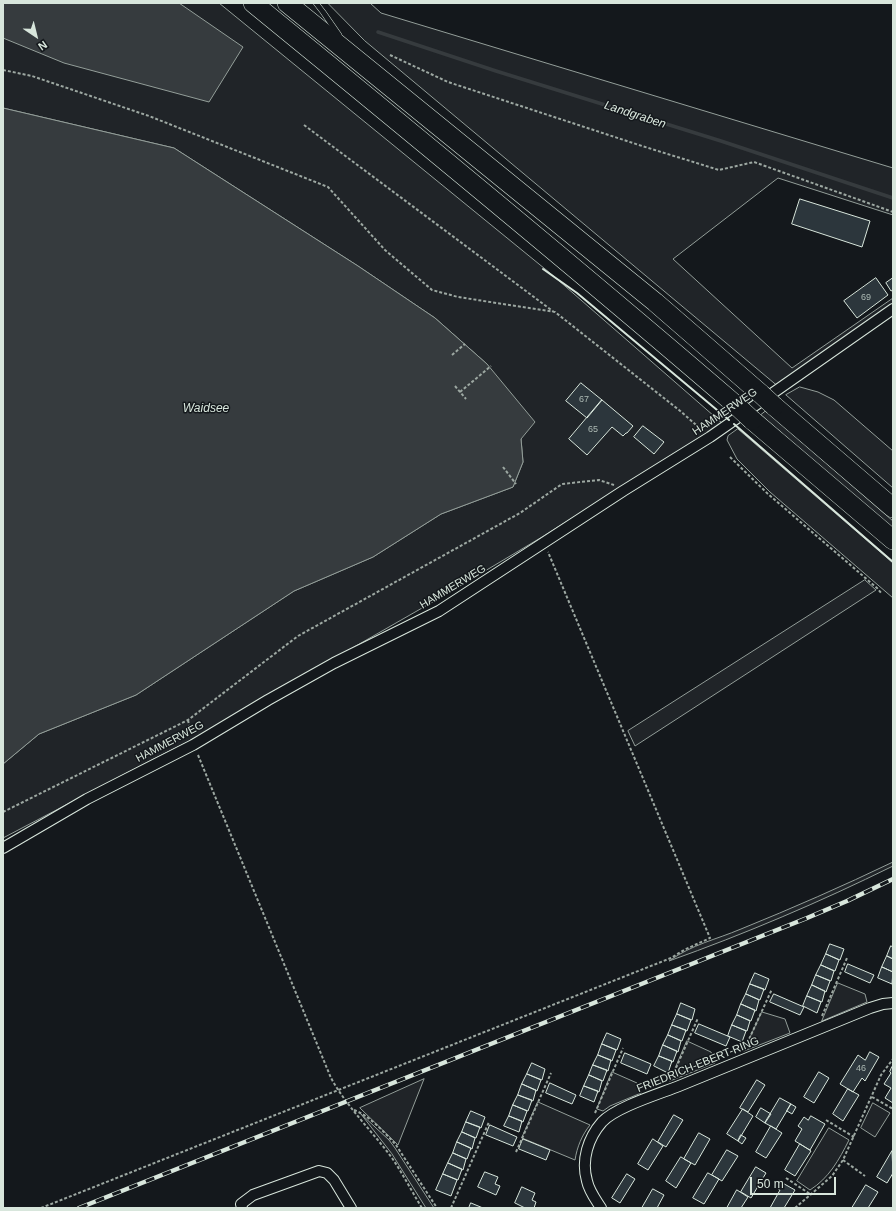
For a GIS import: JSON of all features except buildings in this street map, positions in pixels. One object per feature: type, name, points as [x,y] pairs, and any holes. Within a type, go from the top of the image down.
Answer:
[{"type":"highway","points":[[253,3],[589,279],[893,540]]},
{"type":"highway","points":[[287,3],[655,302],[893,508]]},
{"type":"street","name":"HAMMERWEG","points":[[3,848],[87,799],[193,745],[334,662],[439,611],[623,491],[710,437],[893,309]]},
{"type":"street","name":"FRIEDRICH-EBERT-RING","points":[[601,1208],[587,1182],[585,1167],[586,1154],[590,1138],[603,1121],[620,1110],[666,1091],[870,1008],[893,1003]]},
{"type":"street","points":[[242,1208],[241,1204],[253,1195],[319,1171],[327,1172],[334,1180],[351,1208]]},
{"type":"lane","points":[[316,3],[351,55]]},
{"type":"path","points":[[390,56],[448,82],[642,146],[720,170],[754,162],[893,212]]},
{"type":"path","points":[[3,70],[32,76],[149,116],[328,187],[385,250],[432,290],[458,297],[555,312]]},
{"type":"path","points":[[304,125],[555,312],[679,410],[710,437]]},
{"type":"path","points":[[452,355],[465,344]]},
{"type":"path","points":[[460,392],[491,366]]},
{"type":"path","points":[[455,386],[466,399]]},
{"type":"path","points":[[730,457],[768,494],[877,588],[882,594]]},
{"type":"path","points":[[503,467],[516,484]]},
{"type":"path","points":[[3,812],[188,720],[298,636],[520,513],[562,484],[599,480],[616,485],[623,491]]},
{"type":"path","points":[[41,1208],[671,958],[710,938],[544,543]]},
{"type":"path","points":[[193,745],[328,1070],[346,1102],[392,1159],[422,1208]]},
{"type":"path","points":[[816,1030],[846,958]]},
{"type":"path","points":[[739,1062],[772,989]]},
{"type":"path","points":[[666,1091],[698,1018]]},
{"type":"path","points":[[593,1117],[623,1048]]},
{"type":"path","points":[[795,1208],[832,1176],[854,1136],[881,1075],[893,1059]]},
{"type":"path","points":[[516,1152],[551,1073]]},
{"type":"path","points":[[872,1096],[893,1109]]},
{"type":"path","points":[[353,1109],[363,1113],[389,1138],[437,1208]]},
{"type":"path","points":[[826,1120],[854,1136]]},
{"type":"path","points":[[451,1208],[489,1122]]},
{"type":"path","points":[[842,1160],[865,1176]]},
{"type":"path","points":[[786,1178],[810,1194]]},
{"type":"shaded area","points":[[3,3],[219,3],[550,273],[722,423],[693,447],[612,493],[443,596],[199,736],[3,838],[3,764],[39,734],[136,695],[294,591],[373,557],[441,514],[513,487],[523,462],[521,439],[487,364],[435,318],[358,266],[174,148],[3,108]]},
{"type":"shaded area","points":[[328,3],[370,3],[381,13],[893,168],[893,215],[778,178],[673,259],[792,368],[893,298],[893,309],[780,388],[365,41]]},
{"type":"shaded area","points":[[800,387],[818,392],[834,400],[893,451],[893,488],[786,395]]},
{"type":"shaded area","points":[[766,411],[893,521],[893,530],[761,415]]},
{"type":"shaded area","points":[[738,429],[893,563],[893,598],[770,492],[737,459],[727,440],[728,436]]},
{"type":"shaded area","points":[[865,580],[876,590],[635,746],[628,731]]},
{"type":"shaded area","points":[[893,862],[893,866],[810,905],[754,929],[669,961],[695,946],[799,905]]},
{"type":"shaded area","points":[[838,983],[865,994],[867,1002],[822,1021]]},
{"type":"shaded area","points":[[762,1012],[785,1019],[790,1033],[744,1051]]},
{"type":"shaded area","points":[[687,1041],[711,1052],[715,1063],[670,1081]]},
{"type":"shaded area","points":[[612,1072],[637,1083],[641,1093],[610,1106],[603,1111],[597,1109]]},
{"type":"shaded area","points":[[424,1079],[398,1145],[360,1108]]},
{"type":"shaded area","points":[[538,1102],[590,1125],[580,1141],[575,1160],[522,1138]]},
{"type":"shaded area","points":[[873,1103],[890,1113],[875,1137],[861,1128]]},
{"type":"shaded area","points":[[361,1114],[389,1140],[434,1208],[426,1208],[392,1154]]},
{"type":"shaded area","points":[[829,1128],[849,1140],[833,1168],[823,1180],[810,1190],[797,1181]]},
{"type":"water","points":[[3,3],[179,3],[243,47],[209,102],[64,63],[3,38]]},
{"type":"water","name":"Waidsee","points":[[3,108],[174,148],[358,266],[435,318],[487,364],[535,422],[521,439],[523,462],[513,487],[441,514],[373,557],[294,591],[136,695],[39,734],[3,764]]},
{"type":"waterway","name":"Landgraben","points":[[378,32],[496,71],[721,141],[893,198]]},
{"type":"railway","points":[[79,1208],[807,918],[893,879]]},
{"type":"wall","points":[[543,269],[577,293],[729,420]]},
{"type":"wall","points":[[734,424],[893,562]]}]
